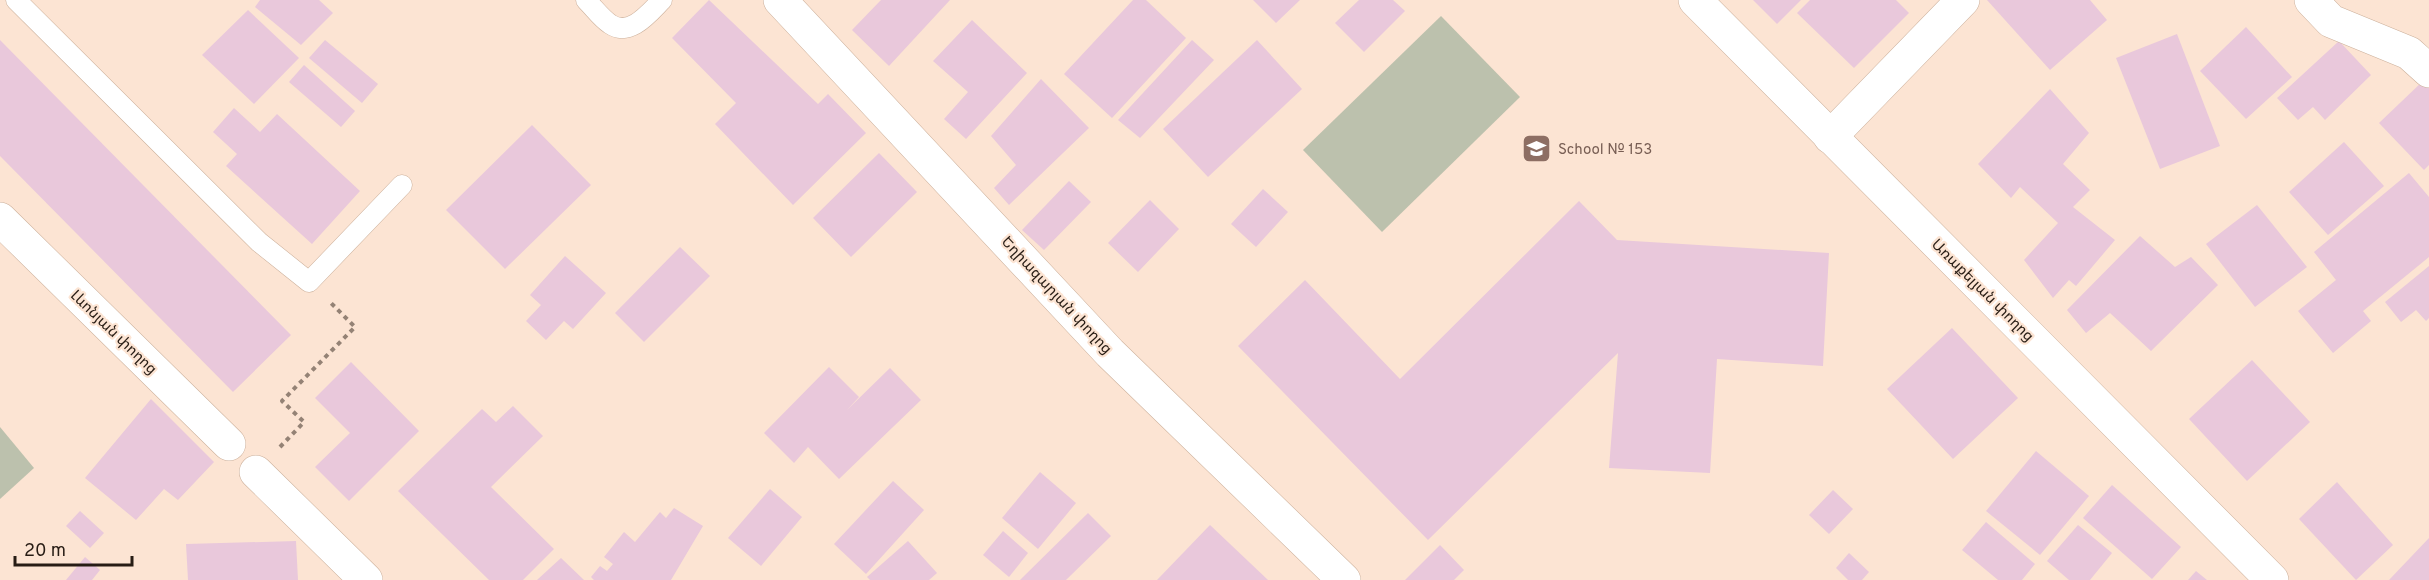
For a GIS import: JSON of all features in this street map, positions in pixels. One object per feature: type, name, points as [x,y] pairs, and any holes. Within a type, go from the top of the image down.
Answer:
[{"type":"street","name":"Եղիազարյան փողոց","points":[[780,0],[1110,352],[1344,580]]},
{"type":"street","name":"Առաքելյան փողոց","points":[[1695,0],[2272,580]]},
{"type":"street","points":[[1830,137],[1963,0]]},
{"type":"street","points":[[2311,0],[2331,21],[2409,53],[2429,71]]},
{"type":"street","name":"Լևոնյան փողոց","points":[[0,219],[229,444]]},
{"type":"street","points":[[256,471],[366,580]]},
{"type":"lane","points":[[586,0],[611,25],[621,27],[636,25],[662,0]]},
{"type":"lane","points":[[25,3],[259,242],[309,282],[402,185]]},
{"type":"path","points":[[256,471],[304,422],[282,401],[355,327],[309,282]]},
{"type":"green space","points":[[1441,16],[1520,97],[1382,232],[1303,150]]},
{"type":"green space","points":[[0,427],[34,468],[0,499]]},
{"type":"building","points":[[260,0],[319,0],[333,13],[301,45],[255,7]]},
{"type":"building","points":[[709,0],[818,104],[828,94],[866,133],[793,205],[715,124],[736,103],[672,38]]},
{"type":"building","points":[[881,0],[950,0],[889,66],[852,30]]},
{"type":"building","points":[[1133,0],[1146,0],[1186,38],[1112,118],[1064,74]]},
{"type":"building","points":[[1253,0],[1300,0],[1276,23]]},
{"type":"building","points":[[1359,0],[1393,0],[1405,11],[1364,52],[1335,23]]},
{"type":"building","points":[[1753,0],[1801,0],[1777,24]]},
{"type":"building","points":[[1810,0],[1896,0],[1909,13],[1854,68],[1797,13]]},
{"type":"building","points":[[1987,0],[2090,0],[2107,20],[2050,70]]},
{"type":"building","points":[[248,10],[299,58],[254,104],[202,55]]},
{"type":"building","points":[[972,20],[1027,73],[966,139],[944,119],[968,92],[933,61]]},
{"type":"building","points":[[2246,27],[2292,77],[2246,119],[2200,71]]},
{"type":"building","points":[[2177,34],[2220,146],[2160,169],[2116,58]]},
{"type":"building","points":[[0,40],[291,335],[233,392],[0,156]]},
{"type":"building","points":[[325,40],[378,84],[362,103],[309,58]]},
{"type":"building","points":[[1192,40],[1214,60],[1140,138],[1118,120]]},
{"type":"building","points":[[1257,40],[1302,89],[1208,177],[1163,129]]},
{"type":"building","points":[[2339,41],[2371,75],[2325,120],[2313,107],[2298,120],[2277,98]]},
{"type":"building","points":[[304,65],[355,111],[341,127],[289,82]]},
{"type":"building","points":[[1041,79],[1089,128],[1009,205],[994,188],[1016,165],[991,136]]},
{"type":"building","points":[[2423,81],[2429,87],[2429,165],[2424,170],[2379,123]]},
{"type":"building","points":[[2050,89],[2089,133],[2063,164],[2090,190],[2073,207],[2115,240],[2076,286],[2069,280],[2053,298],[2024,260],[2058,223],[2020,187],[2011,198],[1978,164]]},
{"type":"building","points":[[234,108],[260,132],[277,114],[360,191],[312,244],[226,166],[237,154],[213,132]]},
{"type":"building","points":[[532,125],[591,185],[505,269],[446,210]]},
{"type":"building","points":[[2344,142],[2384,186],[2328,235],[2289,192]]},
{"type":"building","points":[[879,153],[917,192],[851,257],[813,218]]},
{"type":"building","points":[[2409,173],[2429,197],[2429,257],[2363,311],[2371,321],[2333,353],[2298,311],[2336,280],[2314,252]]},
{"type":"building","points":[[1069,181],[1091,202],[1044,250],[1022,230]]},
{"type":"building","points":[[1263,189],[1288,212],[1256,247],[1231,224]]},
{"type":"building","points":[[1150,200],[1179,229],[1138,272],[1108,243]]},
{"type":"building","points":[[1579,201],[1617,240],[1829,253],[1823,366],[1717,359],[1710,473],[1609,468],[1618,353],[1428,540],[1238,346],[1305,280],[1400,379]]},
{"type":"building","points":[[2257,205],[2307,267],[2255,307],[2206,244]]},
{"type":"building","points":[[2140,236],[2175,267],[2191,257],[2218,285],[2151,351],[2110,313],[2086,333],[2067,310]]},
{"type":"building","points":[[680,247],[710,276],[644,342],[615,313]]},
{"type":"building","points":[[565,256],[606,293],[573,329],[564,321],[546,340],[526,321],[541,305],[530,295]]},
{"type":"building","points":[[2429,266],[2429,318],[2426,321],[2416,310],[2401,322],[2385,302]]},
{"type":"building","points":[[1952,328],[2018,398],[1953,459],[1887,389]]},
{"type":"building","points":[[2252,360],[2310,422],[2247,481],[2189,419]]},
{"type":"building","points":[[351,362],[419,431],[349,501],[315,467],[350,433],[315,398]]},
{"type":"building","points":[[829,367],[859,397],[847,410],[890,368],[921,400],[839,479],[808,447],[794,463],[764,433]]},
{"type":"building","points":[[151,399],[214,462],[178,500],[164,489],[136,520],[85,478]]},
{"type":"building","points":[[513,406],[543,436],[491,487],[554,549],[523,580],[489,580],[398,491],[482,409],[496,422]]},
{"type":"building","points":[[2036,451],[2089,496],[2040,555],[1986,511]]},
{"type":"building","points":[[1040,472],[1076,503],[1038,549],[1002,518]]},
{"type":"building","points":[[893,481],[924,510],[866,574],[834,544]]},
{"type":"building","points":[[2337,482],[2393,545],[2356,580],[2299,519]]},
{"type":"building","points":[[2112,485],[2181,547],[2152,579],[2083,518]]},
{"type":"building","points":[[770,489],[802,517],[761,566],[728,538]]},
{"type":"building","points":[[1833,490],[1853,509],[1829,534],[1809,515]]},
{"type":"building","points":[[674,508],[703,526],[671,580],[594,580],[591,577],[600,566],[607,571],[613,564],[604,557],[624,532],[635,542],[660,512],[666,518]]},
{"type":"building","points":[[80,511],[104,533],[90,548],[66,526]]},
{"type":"building","points":[[1088,513],[1111,536],[1066,580],[1020,580]]},
{"type":"building","points":[[1986,522],[2035,564],[2022,580],[1998,580],[1962,550]]},
{"type":"building","points":[[1210,525],[1268,580],[1157,580]]},
{"type":"building","points":[[2078,525],[2112,553],[2090,580],[2069,580],[2047,561]]},
{"type":"building","points":[[1003,531],[1028,553],[1009,577],[983,555]]},
{"type":"building","points":[[2429,538],[2429,580],[2389,580]]},
{"type":"building","points":[[296,541],[298,580],[188,580],[186,544]]},
{"type":"building","points":[[908,541],[937,573],[929,580],[870,580],[867,577]]},
{"type":"building","points":[[1440,545],[1464,570],[1454,580],[1405,580]]},
{"type":"building","points":[[1849,553],[1869,572],[1862,580],[1848,580],[1836,568]]},
{"type":"building","points":[[85,557],[100,570],[92,580],[66,580]]},
{"type":"building","points":[[561,558],[584,580],[537,580]]},
{"type":"building","points":[[2196,571],[2207,580],[2188,580]]},
{"type":"place","name":"School № 153","points":[[1537,149]]}]
